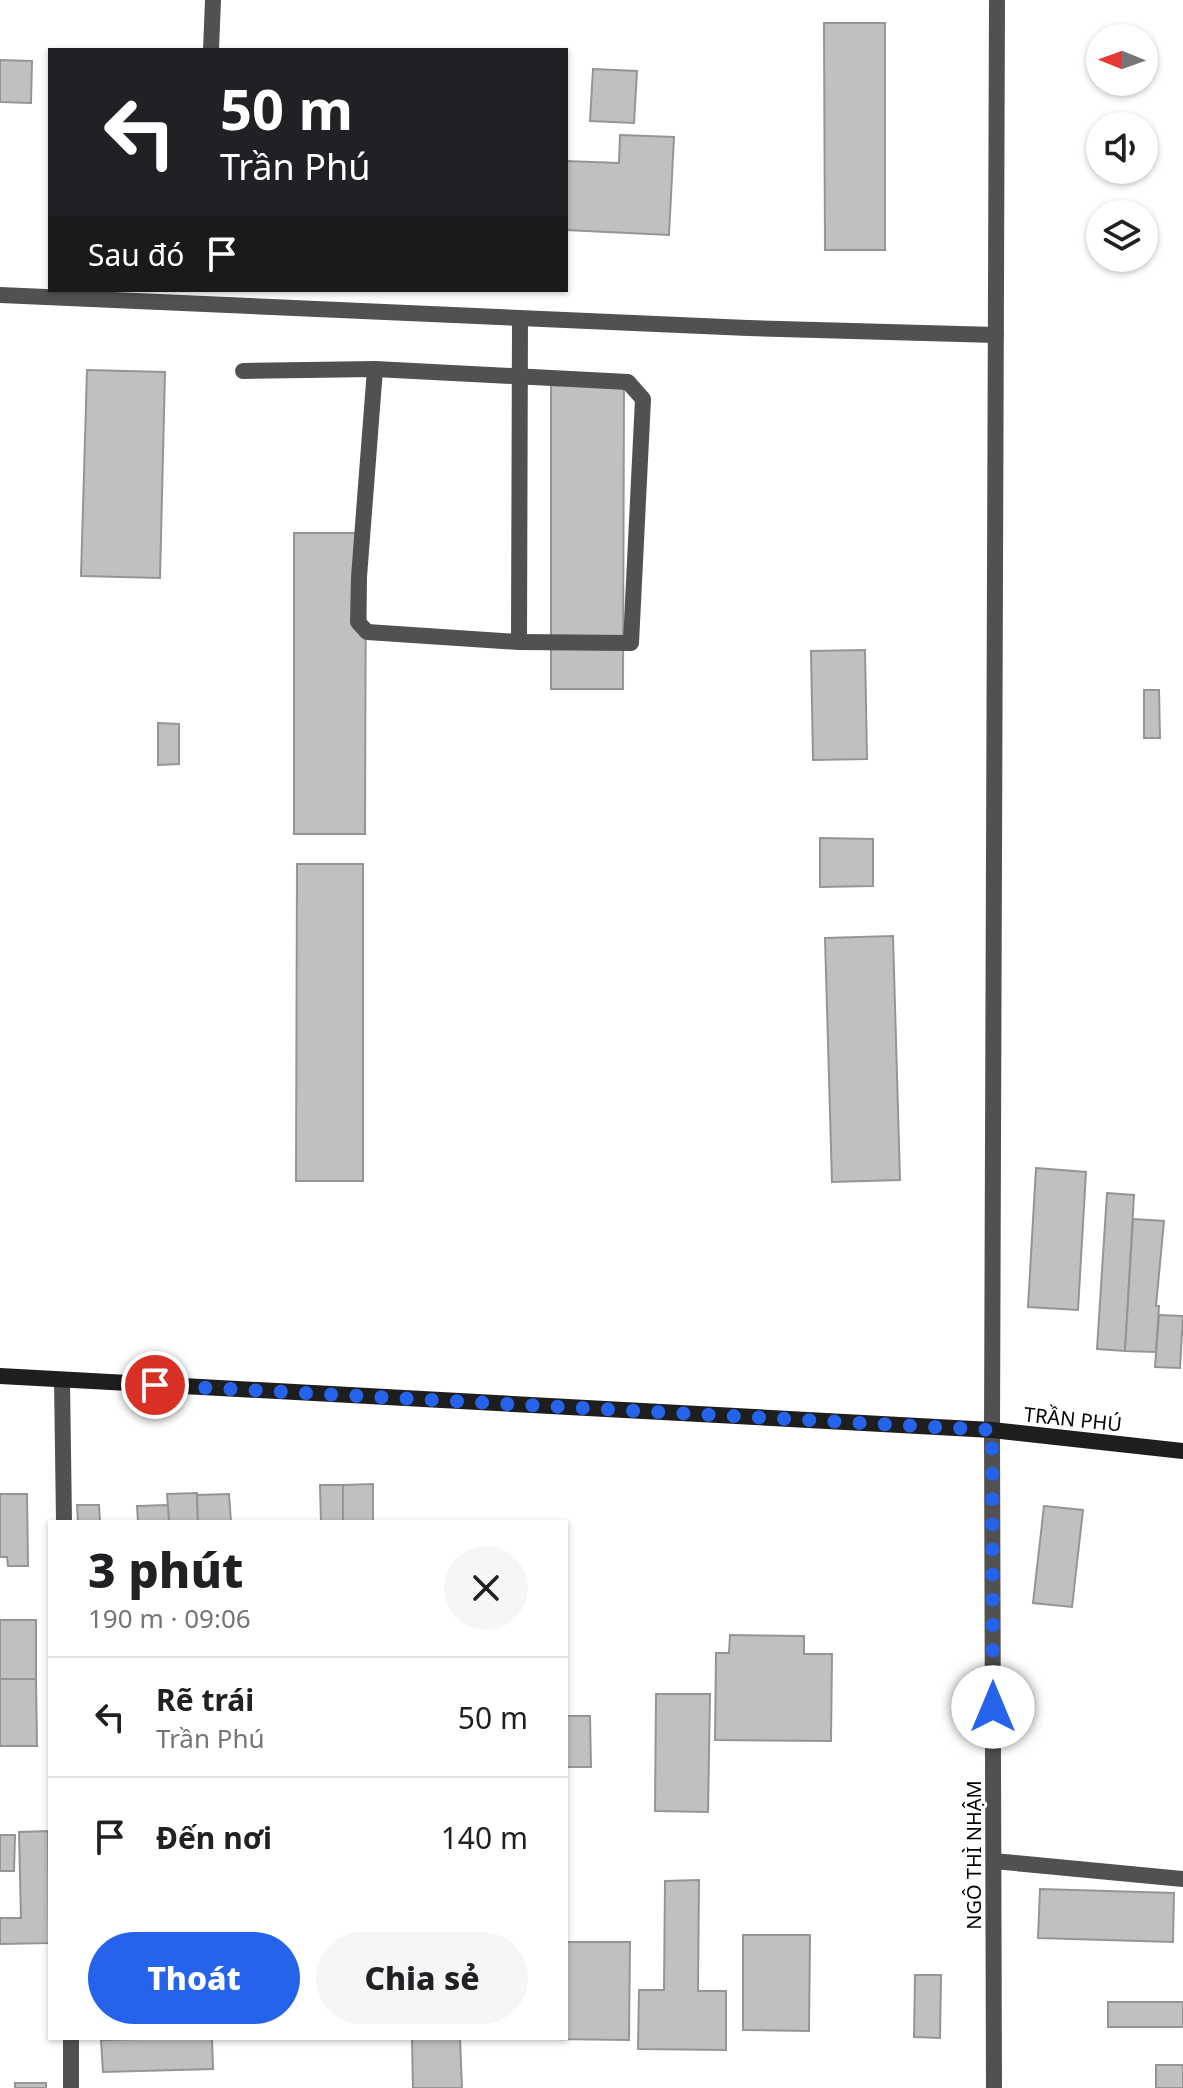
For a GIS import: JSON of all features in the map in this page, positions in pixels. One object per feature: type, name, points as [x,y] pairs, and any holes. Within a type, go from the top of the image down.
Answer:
[{"type":"street","points":[[211,48],[213,0]]},
{"type":"street","name":"NGÔ THÌ NHẬM","points":[[994,2088],[992,1430],[997,0]]},
{"type":"street","points":[[0,295],[202,296],[520,318],[996,335]]},
{"type":"street","points":[[519,642],[520,318]]},
{"type":"street","points":[[243,371],[375,369],[519,379],[628,382],[643,399],[631,643],[519,642],[367,632],[358,622],[359,577],[375,369]]},
{"type":"street","name":"TRẦN PHÚ","points":[[0,1376],[992,1430],[1183,1451]]},
{"type":"street","points":[[62,1380],[64,1520]]},
{"type":"street","points":[[994,1861],[1183,1879]]},
{"type":"street","points":[[71,2040],[71,2088]]},
{"type":"building","points":[[824,23],[885,23],[885,250],[825,250]]},
{"type":"building","points":[[0,60],[32,61],[31,103],[0,102]]},
{"type":"building","points":[[593,69],[637,71],[634,123],[590,121]]},
{"type":"building","points":[[620,135],[674,137],[669,235],[568,230],[568,161],[619,163]]},
{"type":"building","points":[[87,370],[165,372],[160,578],[81,576]]},
{"type":"building","points":[[551,378],[624,378],[623,689],[551,689]]},
{"type":"building","points":[[294,533],[366,533],[365,834],[294,834]]},
{"type":"building","points":[[865,650],[867,759],[813,760],[811,651]]},
{"type":"building","points":[[1144,690],[1159,690],[1160,738],[1144,738]]},
{"type":"building","points":[[158,723],[179,724],[179,764],[158,765]]},
{"type":"building","points":[[820,838],[873,839],[873,886],[820,887]]},
{"type":"building","points":[[297,864],[363,864],[363,1181],[296,1181]]},
{"type":"building","points":[[893,936],[900,1180],[832,1182],[825,938]]},
{"type":"building","points":[[1036,1168],[1086,1172],[1078,1310],[1028,1307]]},
{"type":"building","points":[[1107,1193],[1134,1195],[1125,1351],[1097,1349]]},
{"type":"building","points":[[1133,1219],[1164,1221],[1156,1306],[1159,1306],[1156,1352],[1125,1351]]},
{"type":"building","points":[[1159,1315],[1183,1316],[1180,1368],[1155,1367]]},
{"type":"building","points":[[373,1484],[373,1520],[343,1520],[343,1485]]},
{"type":"building","points":[[320,1485],[343,1485],[343,1520],[321,1520]]},
{"type":"building","points":[[197,1493],[198,1520],[169,1520],[167,1494]]},
{"type":"building","points":[[0,1494],[27,1494],[28,1566],[8,1566],[7,1557],[0,1557]]},
{"type":"building","points":[[229,1494],[231,1520],[198,1520],[197,1495]]},
{"type":"building","points":[[77,1505],[99,1505],[100,1520],[78,1520]]},
{"type":"building","points":[[168,1505],[169,1520],[138,1520],[137,1506]]},
{"type":"building","points":[[1044,1506],[1083,1510],[1072,1607],[1033,1603]]},
{"type":"building","points":[[0,1620],[36,1620],[36,1679],[0,1679]]},
{"type":"building","points":[[730,1635],[804,1636],[804,1654],[832,1654],[831,1741],[715,1740],[716,1653],[729,1653]]},
{"type":"building","points":[[0,1679],[36,1679],[37,1746],[0,1746]]},
{"type":"building","points":[[656,1694],[710,1694],[708,1812],[655,1811]]},
{"type":"building","points":[[568,1716],[590,1716],[591,1767],[568,1767]]},
{"type":"building","points":[[48,1831],[48,1943],[0,1944],[0,1918],[21,1918],[19,1832]]},
{"type":"building","points":[[0,1835],[15,1835],[14,1871],[0,1871]]},
{"type":"building","points":[[699,1880],[698,1991],[726,1991],[726,2050],[638,2049],[639,1990],[664,1990],[665,1881]]},
{"type":"building","points":[[1040,1889],[1174,1893],[1173,1942],[1038,1938]]},
{"type":"building","points":[[743,1935],[810,1935],[809,2031],[743,2030]]},
{"type":"building","points":[[568,1942],[630,1942],[629,2040],[568,2039]]},
{"type":"building","points":[[915,1975],[941,1975],[940,2038],[914,2037]]},
{"type":"building","points":[[1108,2002],[1183,2002],[1183,2027],[1108,2027]]},
{"type":"building","points":[[101,2040],[212,2040],[213,2069],[103,2072]]},
{"type":"building","points":[[412,2040],[460,2040],[462,2088],[413,2088]]},
{"type":"building","points":[[1156,2065],[1183,2065],[1183,2088],[1156,2088]]},
{"type":"building","points":[[15,2083],[46,2083],[46,2088],[15,2088]]},
{"type":"route","points":[[155,1385],[992,1430],[993,1707]]}]
